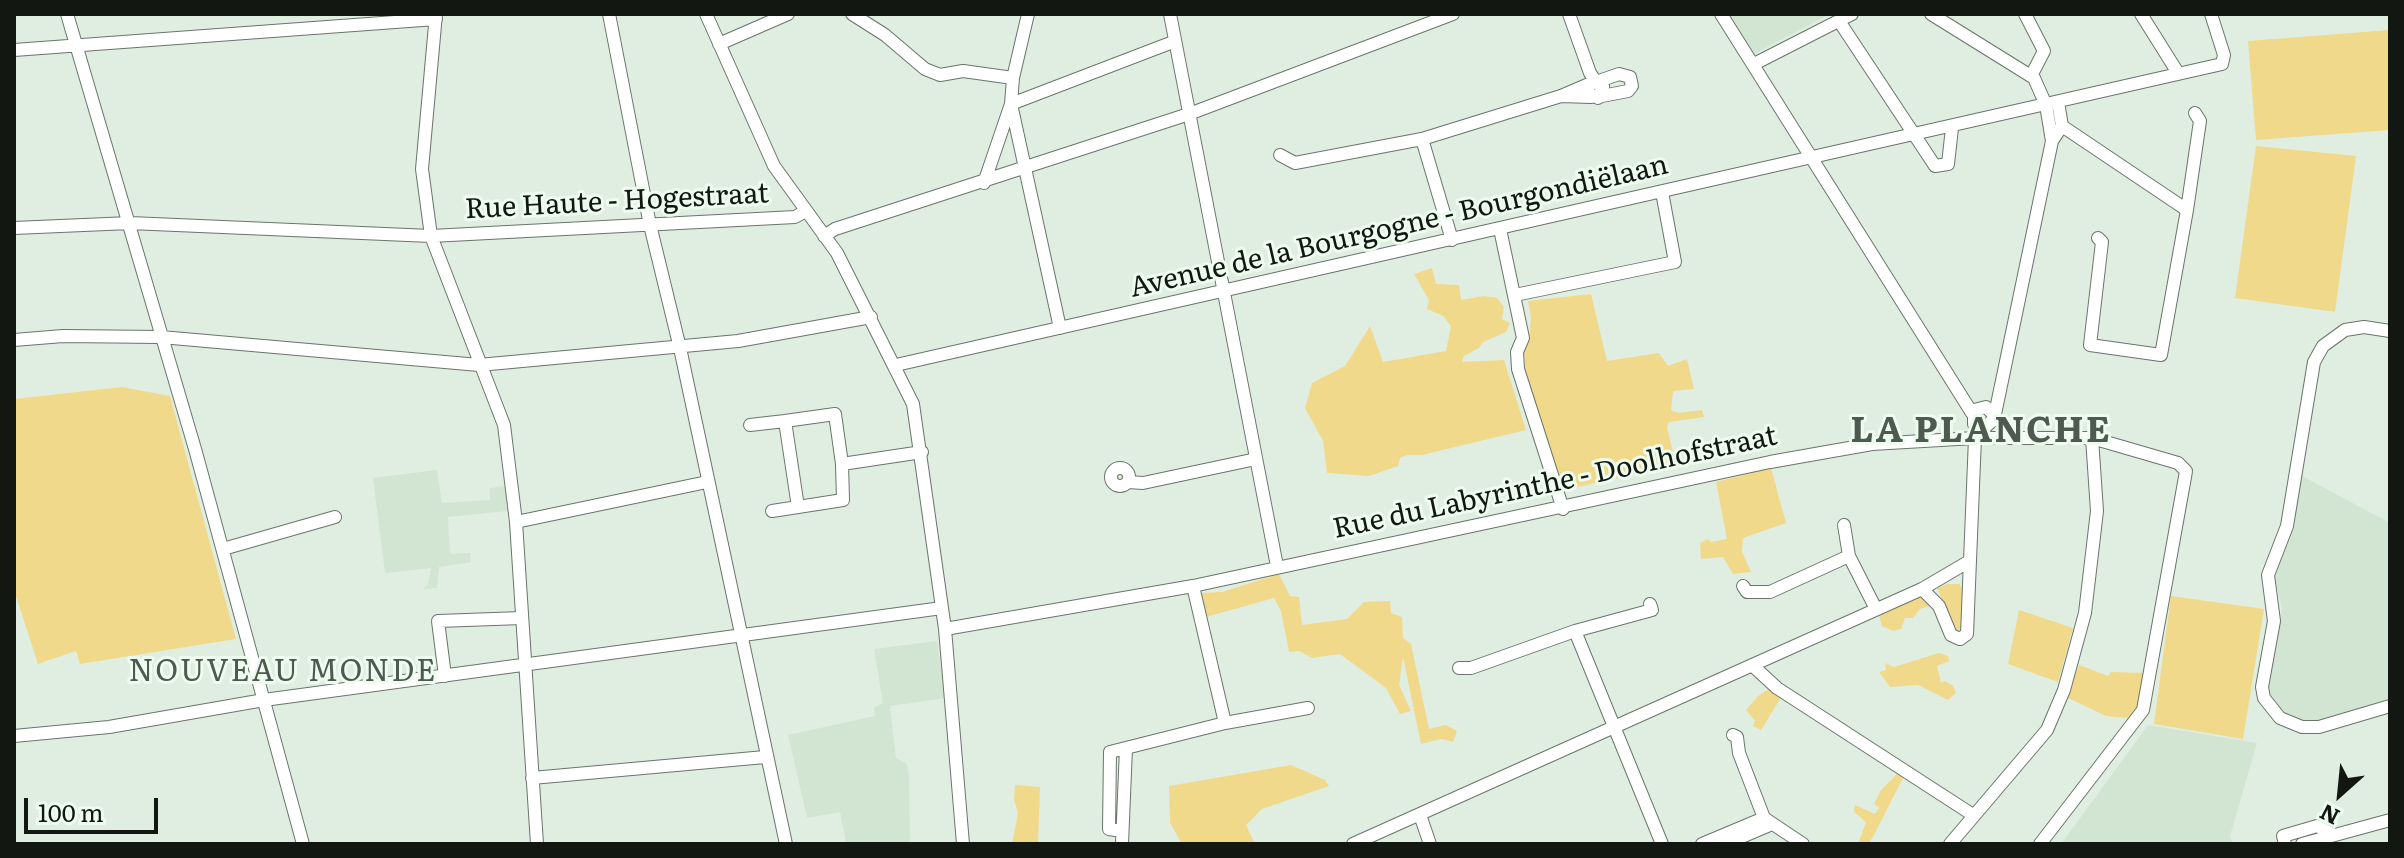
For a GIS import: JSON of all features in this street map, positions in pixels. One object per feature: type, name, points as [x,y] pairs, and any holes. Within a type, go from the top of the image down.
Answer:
[{"type":"street","points":[[67,14],[223,549],[303,844]]},
{"type":"street","points":[[609,14],[650,225],[680,348],[786,844]]},
{"type":"street","points":[[719,44],[788,14]]},
{"type":"street","points":[[852,14],[885,35],[925,69],[940,75],[963,71],[1013,78]]},
{"type":"street","points":[[984,183],[1011,104],[1013,78],[1028,14]]},
{"type":"street","points":[[1170,14],[1277,566]]},
{"type":"street","points":[[824,236],[835,229],[1189,114],[1453,14]]},
{"type":"street","points":[[1280,155],[1295,163],[1422,139],[1561,96],[1595,90],[1569,14]]},
{"type":"street","points":[[1721,14],[1976,430]]},
{"type":"street","points":[[1754,64],[1852,14]]},
{"type":"street","points":[[1931,14],[2031,76],[2052,103],[2062,126],[2187,210]]},
{"type":"street","points":[[2025,14],[2044,51],[2031,76]]},
{"type":"street","points":[[2141,14],[2178,73]]},
{"type":"street","name":"Avenue de la Bourgogne - Bourgondiëlaan","points":[[896,365],[1952,128],[2222,64],[2224,55],[2211,14]]},
{"type":"street","points":[[14,50],[436,17],[422,169],[431,236],[504,425],[516,522],[537,844]]},
{"type":"street","points":[[708,17],[724,33],[735,37]]},
{"type":"street","points":[[708,17],[774,166],[804,212],[837,253],[913,404],[945,629],[963,844]]},
{"type":"street","points":[[1839,21],[1935,166],[1948,164],[1952,128]]},
{"type":"street","points":[[1011,104],[1173,42]]},
{"type":"street","points":[[2052,103],[2044,111],[2052,141]]},
{"type":"street","points":[[1011,104],[1060,328]]},
{"type":"street","points":[[2098,238],[2102,242],[2090,345],[2161,355],[2200,121],[2195,113]]},
{"type":"street","points":[[1976,430],[1992,423],[2052,141],[2062,126]]},
{"type":"street","points":[[1422,139],[1452,240]]},
{"type":"street","points":[[1515,295],[1675,262],[1662,192]]},
{"type":"street","name":"Rue Haute - Hogestraat","points":[[14,228],[130,223],[431,236],[795,217],[804,212]]},
{"type":"street","points":[[1500,229],[1523,338],[1517,352],[1518,369],[1563,509]]},
{"type":"street","points":[[14,340],[63,336],[161,337],[479,365],[680,348],[807,330],[871,317]]},
{"type":"street","points":[[2390,331],[2364,327],[2345,330],[2323,346],[2314,362],[2287,526],[2268,575],[2274,621],[2262,687],[2264,698],[2280,718],[2308,728],[2390,706]]},
{"type":"street","points":[[1922,589],[1939,606],[1951,635],[1960,639],[1967,630],[1976,430],[1983,406],[1993,414]]},
{"type":"street","points":[[750,425],[835,414],[843,500],[772,511]]},
{"type":"street","points":[[785,421],[798,507]]},
{"type":"street","name":"Rue du Labyrinthe - Doolhofstraat","points":[[945,629],[1193,586],[1277,566],[1563,509],[1770,462],[1872,444],[1976,430],[2092,438],[2178,463],[2186,471],[2143,710],[2040,844]]},
{"type":"street","points":[[1950,844],[2047,730],[2064,690],[2085,613],[2097,511],[2092,438]]},
{"type":"street","points":[[842,464],[922,452]]},
{"type":"street","points":[[1128,482],[1143,483],[1256,459]]},
{"type":"street","points":[[516,522],[707,482]]},
{"type":"street","points":[[223,549],[335,517]]},
{"type":"street","points":[[1844,525],[1849,556],[1876,609]]},
{"type":"street","points":[[1743,586],[1747,592],[1770,592],[1849,556]]},
{"type":"street","points":[[1353,844],[1922,589],[1968,562]]},
{"type":"street","points":[[1193,586],[1225,723]]},
{"type":"street","points":[[1455,654],[1459,671],[1471,668],[1575,631],[1652,610],[1650,604]]},
{"type":"street","points":[[14,736],[109,727],[264,700],[942,608]]},
{"type":"street","points":[[445,676],[438,621],[522,618]]},
{"type":"street","points":[[1575,631],[1662,844]]},
{"type":"street","points":[[1752,665],[1777,688],[1973,815]]},
{"type":"street","points":[[1122,837],[1126,748],[1225,723],[1308,708]]},
{"type":"street","points":[[1733,735],[1737,737],[1739,753],[1768,821],[1803,844]]},
{"type":"street","points":[[532,778],[765,757]]},
{"type":"street","points":[[1420,815],[1430,844]]},
{"type":"street","points":[[2302,844],[2390,820]]},
{"type":"street","points":[[1702,844],[1768,821]]},
{"type":"street","points":[[1725,844],[1768,821]]},
{"type":"street","points":[[2285,844],[2283,836],[2317,826],[2334,835]]},
{"type":"shaded area","points":[[1728,14],[1830,14],[1754,54]]},
{"type":"shaded area","points":[[2390,30],[2390,130],[2256,140],[2248,41]]},
{"type":"shaded area","points":[[2256,146],[2356,156],[2335,312],[2235,298]]},
{"type":"shaded area","points":[[1432,268],[1436,284],[1459,285],[1461,300],[1484,296],[1497,298],[1504,307],[1502,319],[1510,323],[1506,332],[1483,342],[1479,348],[1464,356],[1462,362],[1504,360],[1526,430],[1422,455],[1407,455],[1400,458],[1398,466],[1369,476],[1327,473],[1323,441],[1305,408],[1312,383],[1345,366],[1370,326],[1383,362],[1446,351],[1451,326],[1443,316],[1427,309],[1429,300],[1414,274]]},
{"type":"shaded area","points":[[1591,294],[1607,361],[1659,353],[1668,366],[1687,359],[1694,389],[1673,391],[1671,410],[1679,413],[1702,410],[1704,417],[1669,422],[1667,427],[1676,465],[1564,490],[1525,371],[1524,353],[1531,318],[1528,301]]},
{"type":"shaded area","points":[[122,387],[170,396],[236,639],[80,664],[76,651],[38,664],[14,590],[14,399]]},
{"type":"shaded area","points":[[1771,468],[1786,523],[1743,538],[1742,552],[1751,572],[1733,574],[1723,557],[1701,559],[1700,543],[1708,539],[1711,542],[1727,539],[1716,482]]},
{"type":"shaded area","points":[[437,470],[442,503],[490,500],[490,488],[506,486],[507,511],[448,517],[450,554],[470,553],[471,562],[439,567],[437,588],[423,589],[428,585],[431,568],[385,573],[373,478]]},
{"type":"shaded area","points":[[2302,476],[2390,523],[2390,702],[2316,725],[2295,723],[2276,707],[2267,684],[2282,609],[2274,574]]},
{"type":"shaded area","points":[[1279,574],[1290,596],[1299,597],[1302,625],[1347,619],[1364,602],[1390,601],[1391,613],[1402,617],[1403,638],[1411,644],[1429,729],[1446,725],[1457,731],[1453,742],[1441,739],[1421,744],[1403,657],[1399,685],[1411,711],[1400,714],[1386,688],[1340,654],[1312,658],[1299,651],[1289,652],[1281,611],[1274,598],[1206,617],[1199,593],[1222,592]]},
{"type":"shaded area","points":[[1959,584],[1964,590],[1961,629],[1956,631],[1937,588]]},
{"type":"shaded area","points":[[2171,596],[2264,609],[2243,739],[2154,724]]},
{"type":"shaded area","points":[[1918,598],[1927,598],[1933,605],[1920,609],[1913,618],[1905,618],[1901,629],[1893,631],[1882,626],[1879,616]]},
{"type":"shaded area","points":[[2019,610],[2073,628],[2058,682],[2008,664]]},
{"type":"shaded area","points":[[937,641],[945,698],[890,706],[896,758],[907,764],[909,776],[910,844],[846,844],[840,812],[807,818],[788,735],[875,716],[874,708],[883,703],[874,649]]},
{"type":"shaded area","points":[[1939,653],[1948,656],[1949,661],[1937,666],[1941,683],[1945,681],[1953,686],[1956,693],[1948,700],[1918,685],[1890,687],[1879,672],[1886,670],[1885,663],[1894,667]]},
{"type":"shaded area","points":[[2079,665],[2108,676],[2111,672],[2150,673],[2138,719],[2106,716],[2066,697]]},
{"type":"shaded area","points":[[1770,688],[1782,696],[1761,730],[1753,726],[1755,721],[1746,710]]},
{"type":"shaded area","points":[[2148,725],[2257,743],[2230,836],[2233,844],[2061,844]]},
{"type":"shaded area","points":[[1291,765],[1325,780],[1329,786],[1262,809],[1246,825],[1255,844],[1182,844],[1170,823],[1169,786]]},
{"type":"shaded area","points":[[1899,772],[1904,776],[1873,837],[1868,844],[1858,844],[1866,822],[1854,812],[1855,805],[1875,814],[1879,808],[1874,804],[1881,790]]},
{"type":"shaded area","points":[[1015,785],[1040,787],[1038,844],[1012,844],[1018,813],[1014,799]]},
{"type":"district","name":"LA PLANCHE","points":[[1981,431]]},
{"type":"district","name":"NOUVEAU MONDE","points":[[283,672]]}]
